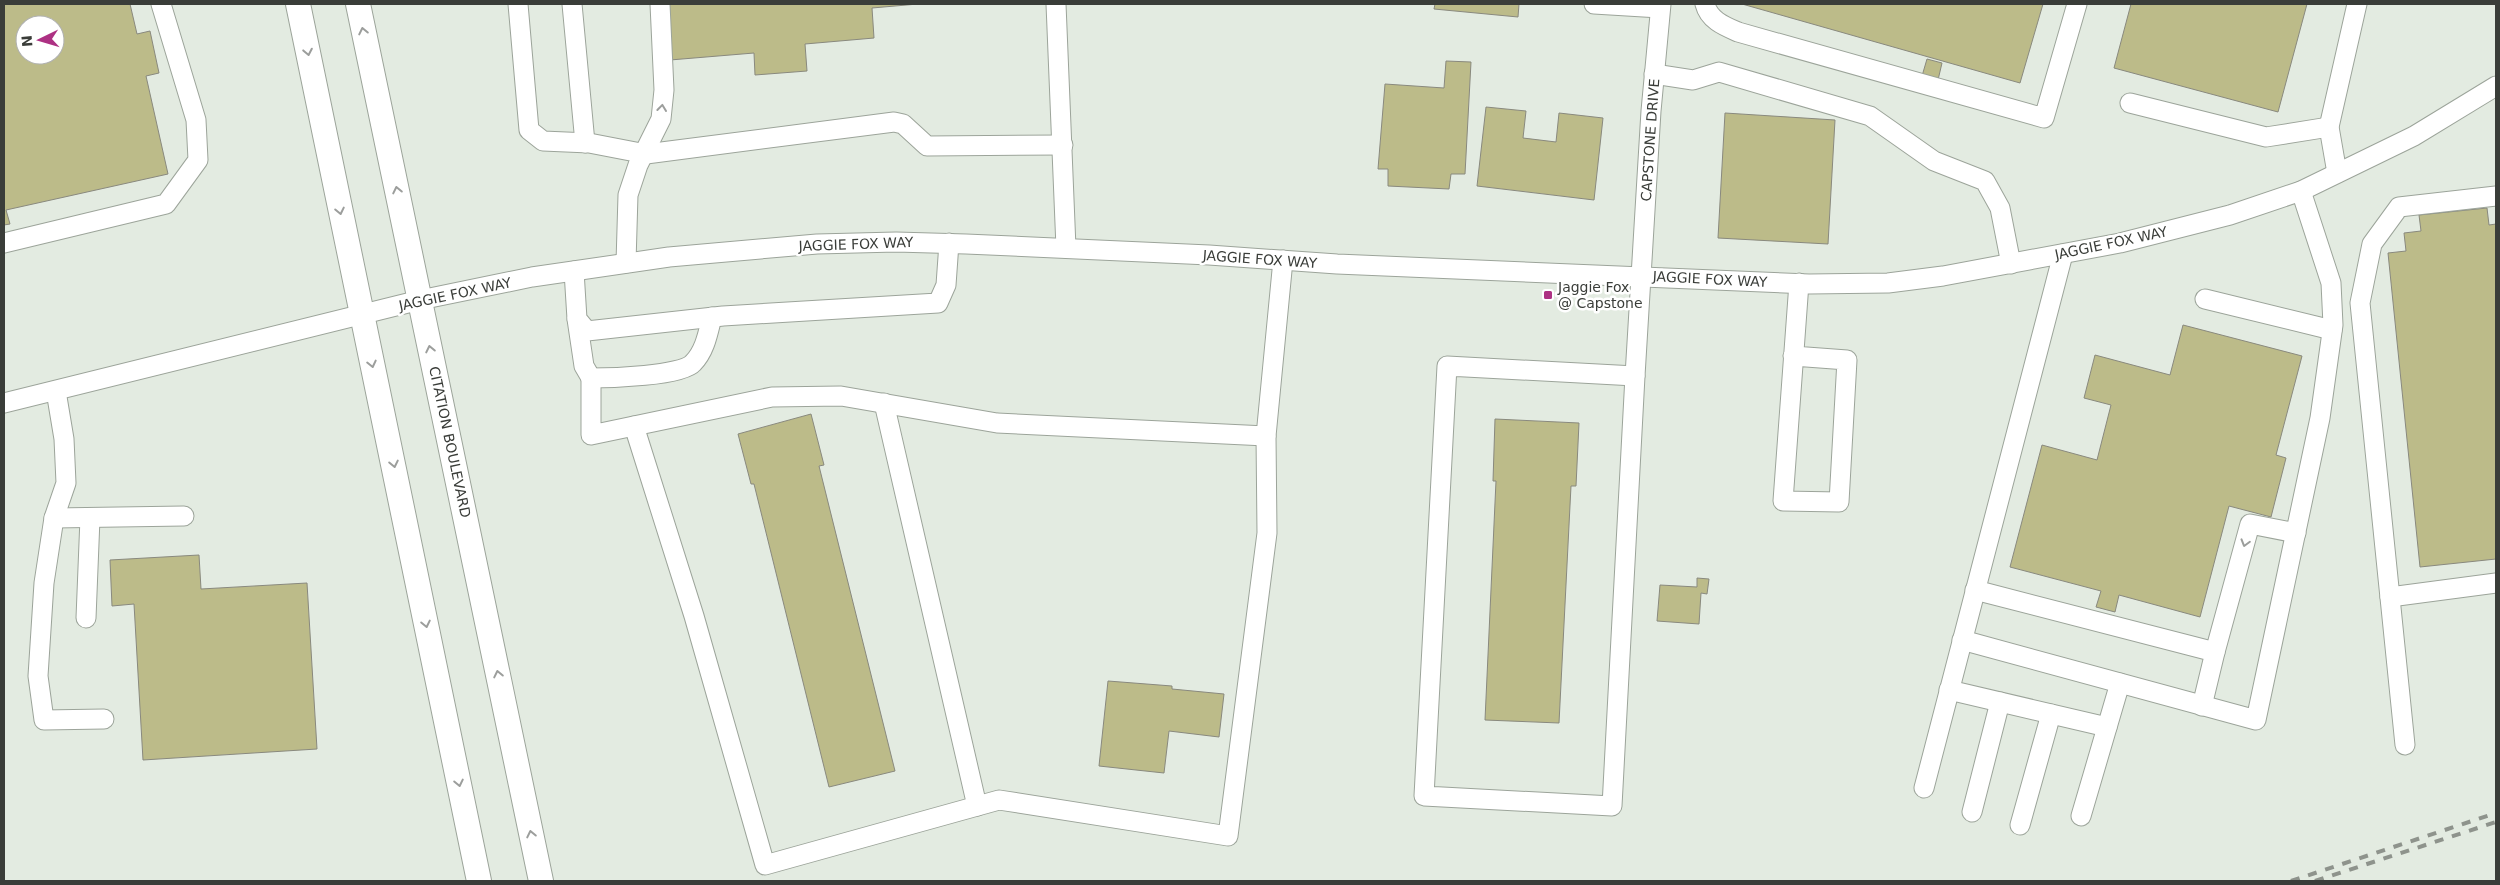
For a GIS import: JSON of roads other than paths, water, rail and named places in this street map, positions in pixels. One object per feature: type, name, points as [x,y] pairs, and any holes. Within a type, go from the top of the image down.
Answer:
[{"type":"main road","points":[[298,4],[479,881]]},
{"type":"main road","name":"CITATION BOULEVARD","points":[[358,4],[542,881]]},
{"type":"street","points":[[4,243],[166,204],[198,160],[196,120],[162,4]]},
{"type":"street","points":[[518,4],[529,130],[543,141],[585,143],[646,154],[894,122],[903,124],[927,146],[1063,145]]},
{"type":"street","points":[[572,4],[585,143]]},
{"type":"street","points":[[626,263],[628,195],[638,165],[646,154],[661,119],[664,90],[660,4]]},
{"type":"street","points":[[1056,4],[1066,248]]},
{"type":"street","points":[[1594,4],[1660,6]]},
{"type":"street","points":[[1705,4],[1712,17],[1721,24],[1738,32],[2044,118],[2077,4]]},
{"type":"street","points":[[2337,173],[2329,127],[2358,4]]},
{"type":"street","name":"CAPSTONE DRIVE","points":[[1635,376],[1447,366],[1424,796],[1612,806],[1635,376],[1660,6]]},
{"type":"street","points":[[1654,74],[1693,80],[1720,72],[1870,116],[1934,161],[1985,181],[2000,208],[2011,264]]},
{"type":"street","name":"JAGGIE FOX WAY","points":[[4,403],[420,300],[574,270],[817,244],[949,243],[1798,284],[1888,283],[2011,264],[2120,243],[2230,215],[2301,191],[2414,136],[2496,86]]},
{"type":"street","points":[[2130,103],[2266,137],[2329,127]]},
{"type":"street","points":[[1962,640],[2256,720],[2320,418],[2332,330],[2331,283],[2301,191]]},
{"type":"street","points":[[2405,745],[2360,303],[2372,244],[2399,207],[2496,196]]},
{"type":"street","points":[[577,319],[587,331],[712,317],[938,304],[946,285],[949,243]]},
{"type":"street","points":[[1924,788],[2062,254]]},
{"type":"street","points":[[634,426],[694,616],[765,865],[999,800],[1228,836],[1267,533],[1266,436],[1283,260]]},
{"type":"street","points":[[574,270],[577,319],[584,366],[591,378],[591,435],[772,397],[841,396],[997,423],[1266,436]]},
{"type":"street","points":[[1794,356],[1847,360],[1839,502],[1784,501],[1798,284]]},
{"type":"street","points":[[2205,299],[2332,330]]},
{"type":"street","points":[[591,378],[656,374],[692,366],[700,355],[712,317]]},
{"type":"street","points":[[56,391],[64,439],[66,483],[54,518],[44,583],[38,676],[44,720],[104,719]]},
{"type":"street","points":[[884,403],[977,806]]},
{"type":"street","points":[[54,518],[184,516]]},
{"type":"street","points":[[86,618],[90,518]]},
{"type":"street","points":[[2202,706],[2250,524],[2296,533]]},
{"type":"street","points":[[2390,597],[2496,584]]},
{"type":"street","points":[[1975,590],[2215,652]]},
{"type":"street","points":[[2081,816],[2120,683]]},
{"type":"street","points":[[1949,690],[2107,727]]},
{"type":"street","points":[[1972,812],[2000,702]]},
{"type":"street","points":[[2020,826],[2052,714]]},
{"type":"railway","points":[[2291,881],[2496,813]]},
{"type":"railway","points":[[2315,881],[2496,822]]},
{"type":"place","name":"Jaggie Fox @ Capstone","points":[[1548,295]]}]
